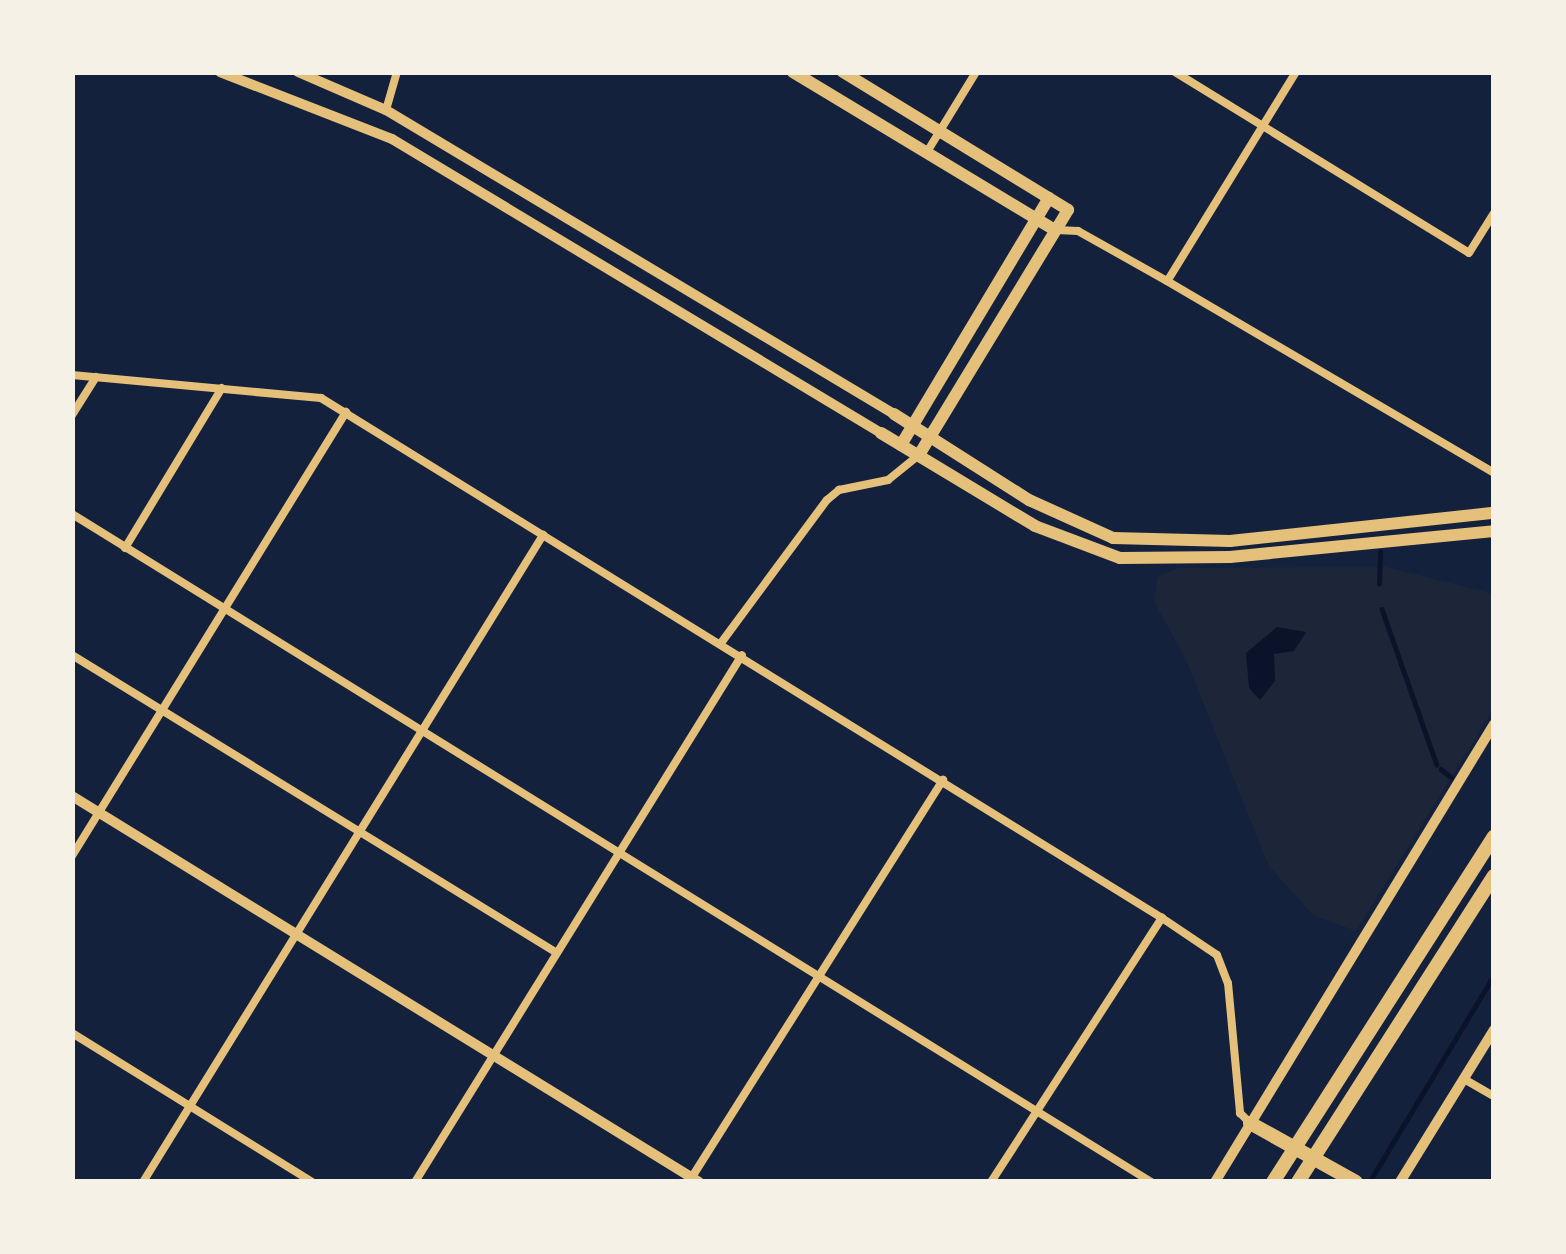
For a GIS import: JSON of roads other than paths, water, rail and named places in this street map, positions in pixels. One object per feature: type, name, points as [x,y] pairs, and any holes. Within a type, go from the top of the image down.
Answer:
[{"type":"highway","points":[[1273,1182],[1494,837]]},
{"type":"highway","points":[[1298,1182],[1494,876]]},
{"type":"highway","points":[[1472,906],[1494,895]]},
{"type":"highway","points":[[1250,1123],[1356,1182]]},
{"type":"main road","points":[[793,72],[1055,230]]},
{"type":"main road","points":[[844,72],[1068,210],[920,454]]},
{"type":"main road","points":[[901,445],[1049,198]]},
{"type":"main road","points":[[893,414],[1080,526],[1144,542],[1494,513]]},
{"type":"main road","points":[[881,434],[1035,526],[1120,558],[1230,557],[1494,531]]},
{"type":"street","points":[[220,72],[392,139],[881,434]]},
{"type":"street","points":[[298,72],[386,110],[893,414]]},
{"type":"street","points":[[386,110],[397,72]]},
{"type":"street","points":[[926,152],[976,72]]},
{"type":"street","points":[[1175,72],[1469,253],[1494,213]]},
{"type":"street","points":[[1168,280],[1296,72]]},
{"type":"street","points":[[1068,210],[1078,231]]},
{"type":"street","points":[[1055,230],[1078,231],[1168,280],[1493,473]]},
{"type":"street","points":[[72,375],[322,398],[1162,918],[1217,956],[1228,983],[1240,1113],[1250,1123]]},
{"type":"street","points":[[72,415],[96,377]]},
{"type":"street","points":[[125,548],[222,388]]},
{"type":"street","points":[[72,856],[346,412]]},
{"type":"street","points":[[721,643],[826,500],[839,490],[888,480],[920,454]]},
{"type":"street","points":[[72,514],[1151,1182]]},
{"type":"street","points":[[143,1182],[543,535]]},
{"type":"street","points":[[72,655],[557,953]]},
{"type":"street","points":[[415,1182],[742,656]]},
{"type":"street","points":[[1215,1182],[1494,724]]},
{"type":"street","points":[[72,796],[695,1180],[943,780]]},
{"type":"street","points":[[991,1182],[1162,918]]},
{"type":"street","points":[[1400,1182],[1494,1030]]},
{"type":"street","points":[[72,1033],[312,1182]]},
{"type":"street","points":[[1464,1078],[1494,1096]]},
{"type":"waterway","points":[[1379,584],[1380,552]]},
{"type":"waterway","points":[[1382,609],[1437,765]]},
{"type":"waterway","points":[[1441,769],[1451,777]]},
{"type":"waterway","points":[[1371,1179],[1494,975]]}]
